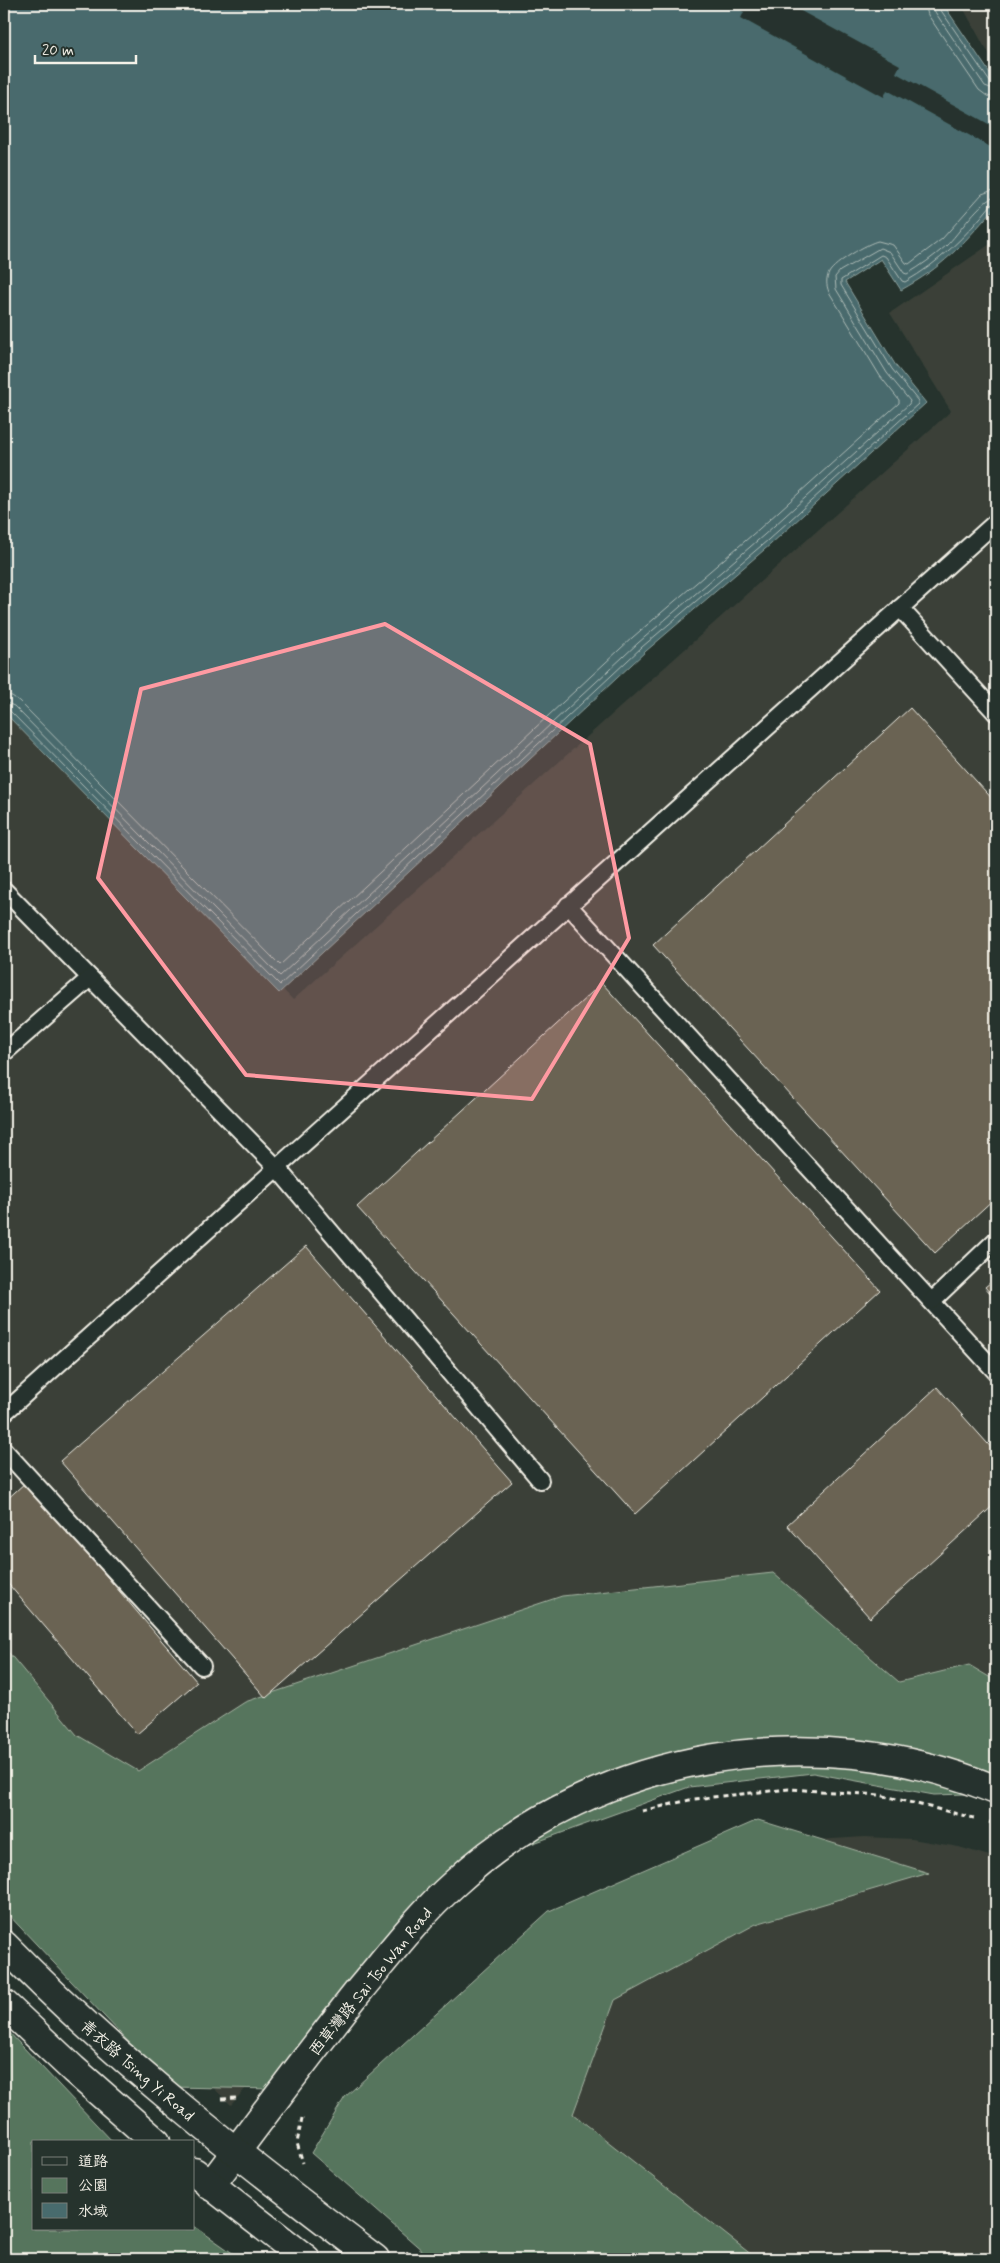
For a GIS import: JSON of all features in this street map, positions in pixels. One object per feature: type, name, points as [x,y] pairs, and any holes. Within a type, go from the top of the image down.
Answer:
[{"type":"street","name":"西草灣路 Sai Tso Wan Road","points":[[202,2179],[235,2153],[347,2006],[423,1914],[455,1882],[495,1850],[537,1821],[583,1797],[632,1777],[692,1761],[742,1752],[790,1750],[889,1759],[941,1772],[996,1790]]},
{"type":"street","name":"青衣路 Tsing Yi Road","points":[[4,1945],[122,2057],[235,2153],[375,2259]]},
{"type":"street","points":[[4,2004],[73,2069],[154,2140]]},
{"type":"street","points":[[202,2179],[306,2259]]},
{"type":"lane","points":[[4,1413],[996,522]]},
{"type":"lane","points":[[900,608],[996,713]]},
{"type":"lane","points":[[4,890],[276,1168],[540,1480]]},
{"type":"lane","points":[[568,905],[996,1372]]},
{"type":"lane","points":[[4,1053],[90,978]]},
{"type":"lane","points":[[932,1301],[996,1240]]},
{"type":"lane","points":[[4,1450],[202,1666]]},
{"type":"path","points":[[633,1814],[694,1799],[789,1789],[880,1795],[977,1819]]},
{"type":"path","points":[[987,1822],[996,1824]]},
{"type":"path","points":[[212,2098],[230,2099],[240,2097]]},
{"type":"path","points":[[297,2142],[302,2118],[308,2110]]},
{"type":"highlighted area","points":[[385,624],[590,744],[629,938],[532,1099],[246,1075],[98,878],[141,689]]},
{"type":"shaded area","points":[[961,4],[996,4],[996,62],[984,46]]},
{"type":"shaded area","points":[[996,240],[996,1752],[623,1750],[420,1892],[231,2105],[52,1929],[4,1875],[4,698],[293,1000],[951,411],[890,313]]},
{"type":"shaded area","points":[[864,1837],[912,1839],[959,1847],[996,1858],[996,2259],[692,2259],[468,2086],[817,1840]]},
{"type":"green space","points":[[773,1573],[899,1682],[969,1665],[996,1681],[996,1793],[934,1795],[813,1773],[689,1787],[456,1871],[274,2089],[171,2087],[4,1910],[4,1647],[77,1735],[138,1771],[245,1702],[562,1596]]},
{"type":"green space","points":[[758,1820],[929,1873],[756,1924],[615,2000],[573,2114],[757,2259],[432,2259],[311,2153],[345,2097],[549,1911]]},
{"type":"green space","points":[[4,2027],[111,2140],[32,2140],[32,2230],[195,2230],[195,2227],[241,2259],[4,2259]]},
{"type":"water","points":[[4,4],[943,4],[996,82],[996,206],[951,255],[929,273],[901,290],[881,259],[845,282],[896,366],[926,403],[771,544],[646,651],[279,993],[4,712]]},
{"type":"pier","points":[[730,4],[788,4],[900,65],[896,73],[996,128],[996,150],[887,90],[884,97],[741,18],[744,12]]},
{"type":"building","points":[[910,708],[996,803],[996,1197],[935,1253],[653,945]]},
{"type":"building","points":[[602,983],[880,1290],[635,1514],[357,1207]]},
{"type":"building","points":[[306,1246],[512,1482],[266,1698],[60,1461]]},
{"type":"building","points":[[996,1278],[996,1300],[985,1287]]},
{"type":"building","points":[[937,1387],[996,1453],[996,1503],[870,1618],[787,1525]]},
{"type":"building","points":[[26,1482],[197,1682],[137,1734],[4,1579],[4,1502]]}]
